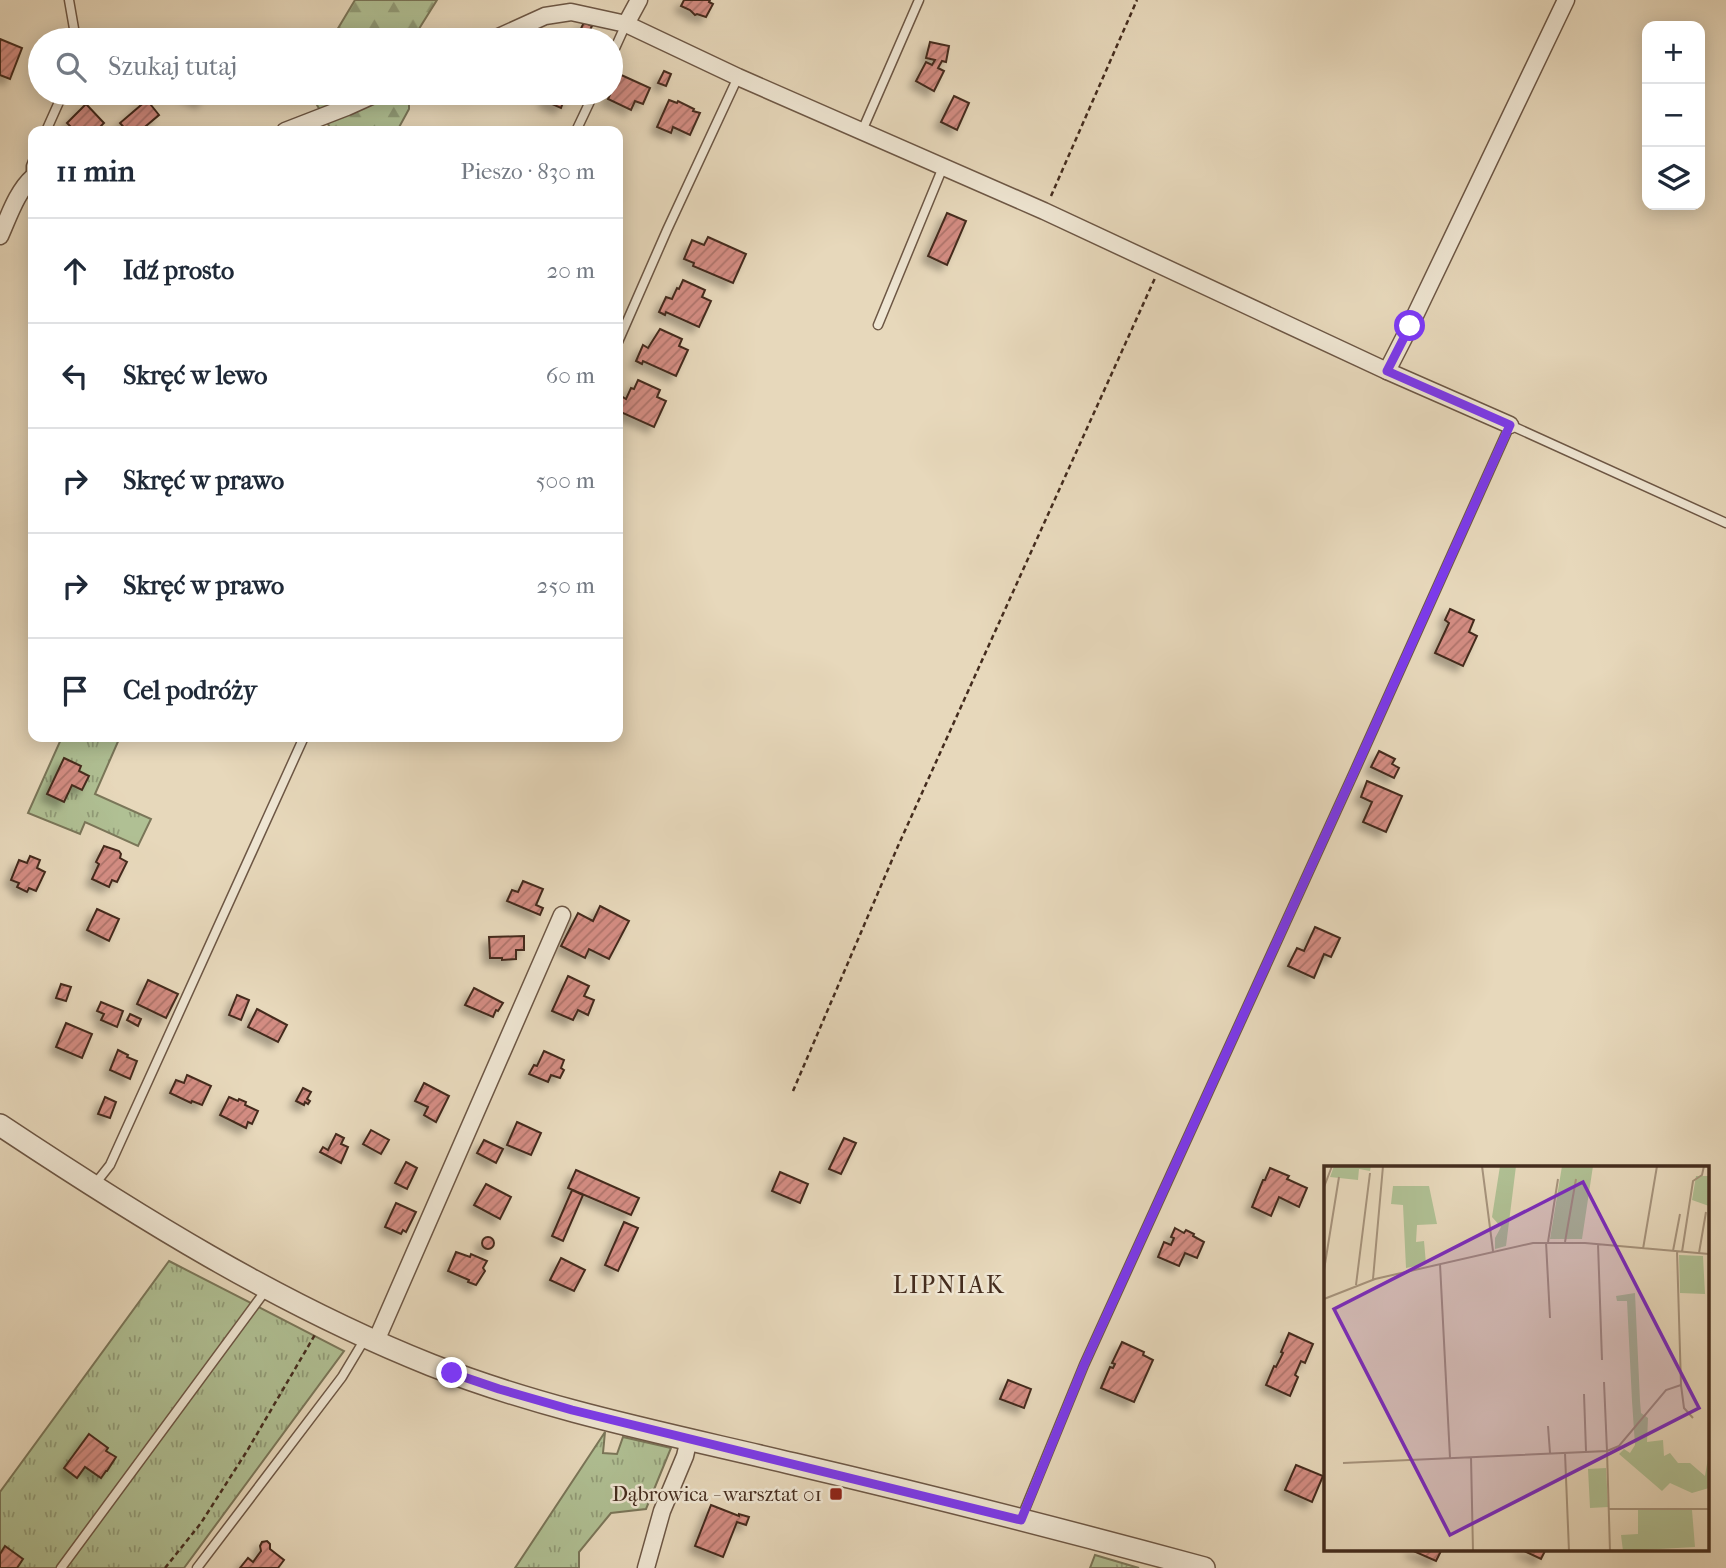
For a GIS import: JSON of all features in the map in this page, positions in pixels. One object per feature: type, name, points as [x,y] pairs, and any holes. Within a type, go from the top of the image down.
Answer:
[{"type":"street","points":[[626,24],[639,0]]},
{"type":"street","points":[[1387,371],[1566,0]]},
{"type":"street","points":[[518,28],[545,16],[570,12],[626,24],[738,77],[1044,211],[1387,371],[1510,425]]},
{"type":"street","points":[[298,126],[352,105]]},
{"type":"street","points":[[0,236],[16,201],[28,184]]},
{"type":"street","points":[[371,1339],[562,915]]},
{"type":"street","points":[[0,1125],[93,1187],[174,1236],[326,1318],[429,1364],[499,1389],[572,1410],[1021,1520],[1204,1568]]},
{"type":"street","points":[[646,1568],[659,1522],[689,1439]]},
{"type":"lane","points":[[69,0],[74,28]]},
{"type":"lane","points":[[862,131],[919,0]]},
{"type":"lane","points":[[623,31],[626,24]]},
{"type":"lane","points":[[623,331],[738,77]]},
{"type":"lane","points":[[48,126],[58,105]]},
{"type":"lane","points":[[578,126],[588,105]]},
{"type":"lane","points":[[878,325],[943,167]]},
{"type":"lane","points":[[1021,1520],[1084,1365],[1510,425],[1726,523]]},
{"type":"lane","points":[[93,1187],[110,1165],[302,742]]},
{"type":"lane","points":[[61,1568],[267,1287]]},
{"type":"lane","points":[[197,1568],[371,1339]]},
{"type":"path","points":[[1044,211],[1137,0]]},
{"type":"path","points":[[793,1091],[898,846],[1160,266]]},
{"type":"path","points":[[164,1568],[201,1523],[326,1318]]},
{"type":"green space","points":[[355,0],[437,0],[420,28],[338,28]]},
{"type":"green space","points":[[317,105],[409,105],[400,126],[329,126]]},
{"type":"green space","points":[[60,742],[118,742],[95,794],[151,819],[138,846],[85,822],[80,834],[28,813]]},
{"type":"green space","points":[[169,1261],[344,1351],[184,1568],[0,1568],[0,1492]]},
{"type":"green space","points":[[605,1432],[603,1453],[617,1454],[623,1437],[671,1448],[646,1509],[611,1513],[579,1552],[579,1568],[515,1568]]},
{"type":"green space","points":[[1095,1555],[1139,1568],[1090,1568]]},
{"type":"building","points":[[684,0],[710,0],[713,4],[706,17],[695,15],[681,6]]},
{"type":"building","points":[[584,22],[592,26],[591,28],[581,28]]},
{"type":"building","points":[[0,39],[22,48],[10,79],[0,75]]},
{"type":"building","points":[[930,42],[949,46],[946,62],[942,61],[938,68],[944,71],[934,91],[916,81],[926,62],[932,65],[935,60],[926,58]]},
{"type":"building","points":[[664,71],[671,74],[666,86],[658,83]]},
{"type":"building","points":[[623,76],[650,88],[643,104],[635,101],[631,110],[621,105],[623,105]]},
{"type":"building","points":[[954,96],[969,103],[957,130],[941,122]]},
{"type":"building","points":[[669,100],[678,101],[700,113],[690,135],[673,127],[671,133],[657,127]]},
{"type":"building","points":[[87,105],[104,123],[101,126],[70,126],[67,123]]},
{"type":"building","points":[[141,105],[151,105],[159,115],[146,126],[123,126],[120,123]]},
{"type":"building","points":[[947,213],[966,221],[947,265],[928,256]]},
{"type":"building","points":[[708,237],[746,254],[733,283],[693,266],[694,263],[684,259],[692,240],[704,245]]},
{"type":"building","points":[[683,280],[705,290],[702,297],[711,301],[699,327],[666,312],[665,315],[659,312],[666,297],[672,299]]},
{"type":"building","points":[[660,329],[682,339],[679,346],[688,350],[676,376],[643,361],[642,364],[636,361],[643,345],[648,348]]},
{"type":"building","points":[[638,380],[660,390],[657,397],[666,401],[654,427],[623,413],[623,397],[626,399],[631,388],[634,389]]},
{"type":"building","points":[[1450,609],[1474,620],[1469,632],[1477,636],[1463,666],[1435,653],[1449,623],[1445,620]]},
{"type":"building","points":[[1379,751],[1395,759],[1392,764],[1399,768],[1394,778],[1371,767]]},
{"type":"building","points":[[64,758],[81,766],[79,771],[89,776],[82,790],[72,785],[64,802],[47,794]]},
{"type":"building","points":[[1367,781],[1402,796],[1386,832],[1363,822],[1372,802],[1361,797]]},
{"type":"building","points":[[104,846],[119,851],[120,858],[127,862],[117,882],[112,880],[109,887],[92,879]]},
{"type":"building","points":[[30,856],[40,860],[37,868],[45,872],[36,891],[29,888],[27,892],[17,887],[19,883],[11,880],[19,860],[27,863]]},
{"type":"building","points":[[523,881],[543,889],[536,905],[543,908],[540,915],[507,901],[512,890],[518,892]]},
{"type":"building","points":[[600,906],[629,921],[609,959],[589,949],[585,958],[561,946],[578,913],[593,921]]},
{"type":"building","points":[[97,909],[119,919],[109,941],[87,930]]},
{"type":"building","points":[[1315,927],[1340,938],[1331,957],[1324,954],[1314,978],[1288,966],[1297,948],[1304,951]]},
{"type":"building","points":[[524,936],[524,950],[516,950],[516,959],[490,958],[489,937]]},
{"type":"building","points":[[568,976],[589,986],[584,996],[594,1000],[588,1015],[578,1010],[573,1020],[552,1011]]},
{"type":"building","points":[[148,980],[178,994],[166,1018],[137,1004]]},
{"type":"building","points":[[61,984],[71,987],[66,1001],[56,998]]},
{"type":"building","points":[[474,988],[503,1003],[493,1017],[465,1005]]},
{"type":"building","points":[[237,995],[249,1000],[241,1020],[229,1015]]},
{"type":"building","points":[[101,1002],[123,1011],[117,1027],[101,1020],[104,1014],[97,1011]]},
{"type":"building","points":[[257,1009],[287,1025],[278,1042],[248,1027]]},
{"type":"building","points":[[130,1014],[141,1019],[138,1026],[127,1020]]},
{"type":"building","points":[[66,1023],[92,1034],[82,1058],[56,1047]]},
{"type":"building","points":[[118,1050],[137,1061],[130,1079],[110,1070]]},
{"type":"building","points":[[544,1051],[564,1060],[561,1068],[564,1070],[560,1078],[551,1075],[548,1082],[529,1074],[534,1065],[537,1066]]},
{"type":"building","points":[[187,1075],[211,1086],[202,1105],[170,1093],[176,1080],[184,1083]]},
{"type":"building","points":[[424,1083],[449,1096],[436,1122],[424,1115],[428,1107],[415,1101]]},
{"type":"building","points":[[303,1088],[311,1092],[307,1099],[310,1101],[304,1105],[296,1101]]},
{"type":"building","points":[[105,1097],[116,1102],[110,1118],[98,1114]]},
{"type":"building","points":[[229,1097],[246,1102],[245,1105],[258,1111],[252,1124],[248,1122],[246,1128],[220,1115]]},
{"type":"building","points":[[517,1122],[541,1133],[531,1155],[507,1145]]},
{"type":"building","points":[[371,1130],[389,1140],[381,1154],[363,1144]]},
{"type":"building","points":[[336,1134],[344,1138],[341,1144],[348,1147],[341,1163],[320,1152],[323,1147],[328,1150]]},
{"type":"building","points":[[844,1138],[856,1143],[841,1174],[829,1169]]},
{"type":"building","points":[[484,1140],[503,1149],[496,1163],[477,1153]]},
{"type":"building","points":[[406,1162],[417,1168],[407,1189],[395,1183]]},
{"type":"building","points":[[1270,1168],[1307,1188],[1299,1207],[1279,1197],[1271,1216],[1252,1207]]},
{"type":"building","points":[[576,1170],[639,1198],[631,1215],[568,1188]]},
{"type":"building","points":[[780,1172],[808,1184],[800,1203],[772,1191]]},
{"type":"building","points":[[486,1184],[511,1197],[500,1219],[474,1205]]},
{"type":"building","points":[[572,1190],[583,1195],[563,1241],[552,1236]]},
{"type":"building","points":[[396,1203],[416,1212],[406,1232],[403,1230],[401,1234],[385,1227]]},
{"type":"building","points":[[624,1222],[638,1228],[618,1271],[605,1265]]},
{"type":"building","points":[[1175,1228],[1184,1233],[1186,1230],[1204,1242],[1197,1258],[1185,1253],[1179,1266],[1158,1257],[1164,1242],[1171,1245]]},
{"type":"building","points":[[488,1237],[494,1243],[488,1249],[482,1243]]},
{"type":"building","points":[[456,1252],[470,1257],[471,1254],[487,1261],[483,1268],[485,1271],[476,1285],[448,1271]]},
{"type":"building","points":[[561,1258],[585,1270],[574,1291],[550,1280]]},
{"type":"building","points":[[1289,1333],[1313,1344],[1305,1363],[1301,1361],[1290,1396],[1266,1385],[1283,1353],[1281,1352]]},
{"type":"building","points":[[1122,1342],[1144,1352],[1143,1355],[1153,1360],[1134,1402],[1101,1388],[1110,1367],[1113,1368],[1115,1364],[1112,1363]]},
{"type":"building","points":[[1008,1380],[1031,1389],[1024,1408],[1000,1399]]},
{"type":"building","points":[[89,1434],[116,1457],[101,1478],[85,1467],[77,1478],[64,1468]]},
{"type":"building","points":[[1296,1465],[1323,1476],[1312,1502],[1285,1490]]},
{"type":"building","points":[[711,1505],[749,1517],[746,1525],[737,1522],[723,1557],[695,1546]]},
{"type":"building","points":[[267,1541],[270,1549],[284,1560],[278,1568],[240,1568],[248,1558],[253,1562],[261,1551],[262,1542]]},
{"type":"building","points":[[5,1546],[23,1559],[17,1568],[0,1568],[0,1554]]},
{"type":"building","points":[[1411,1550],[1442,1550],[1436,1561]]},
{"type":"building","points":[[1522,1550],[1546,1550],[1541,1559]]},
{"type":"place","name":"Dąbrowica - warsztat 01","points":[[836,1494]]},
{"type":"district","name":"LIPNIAK","points":[[949,1285]]},
{"type":"route","points":[[452,1373],[572,1410],[1021,1520],[1084,1365],[1510,425],[1387,371],[1410,326]]}]
